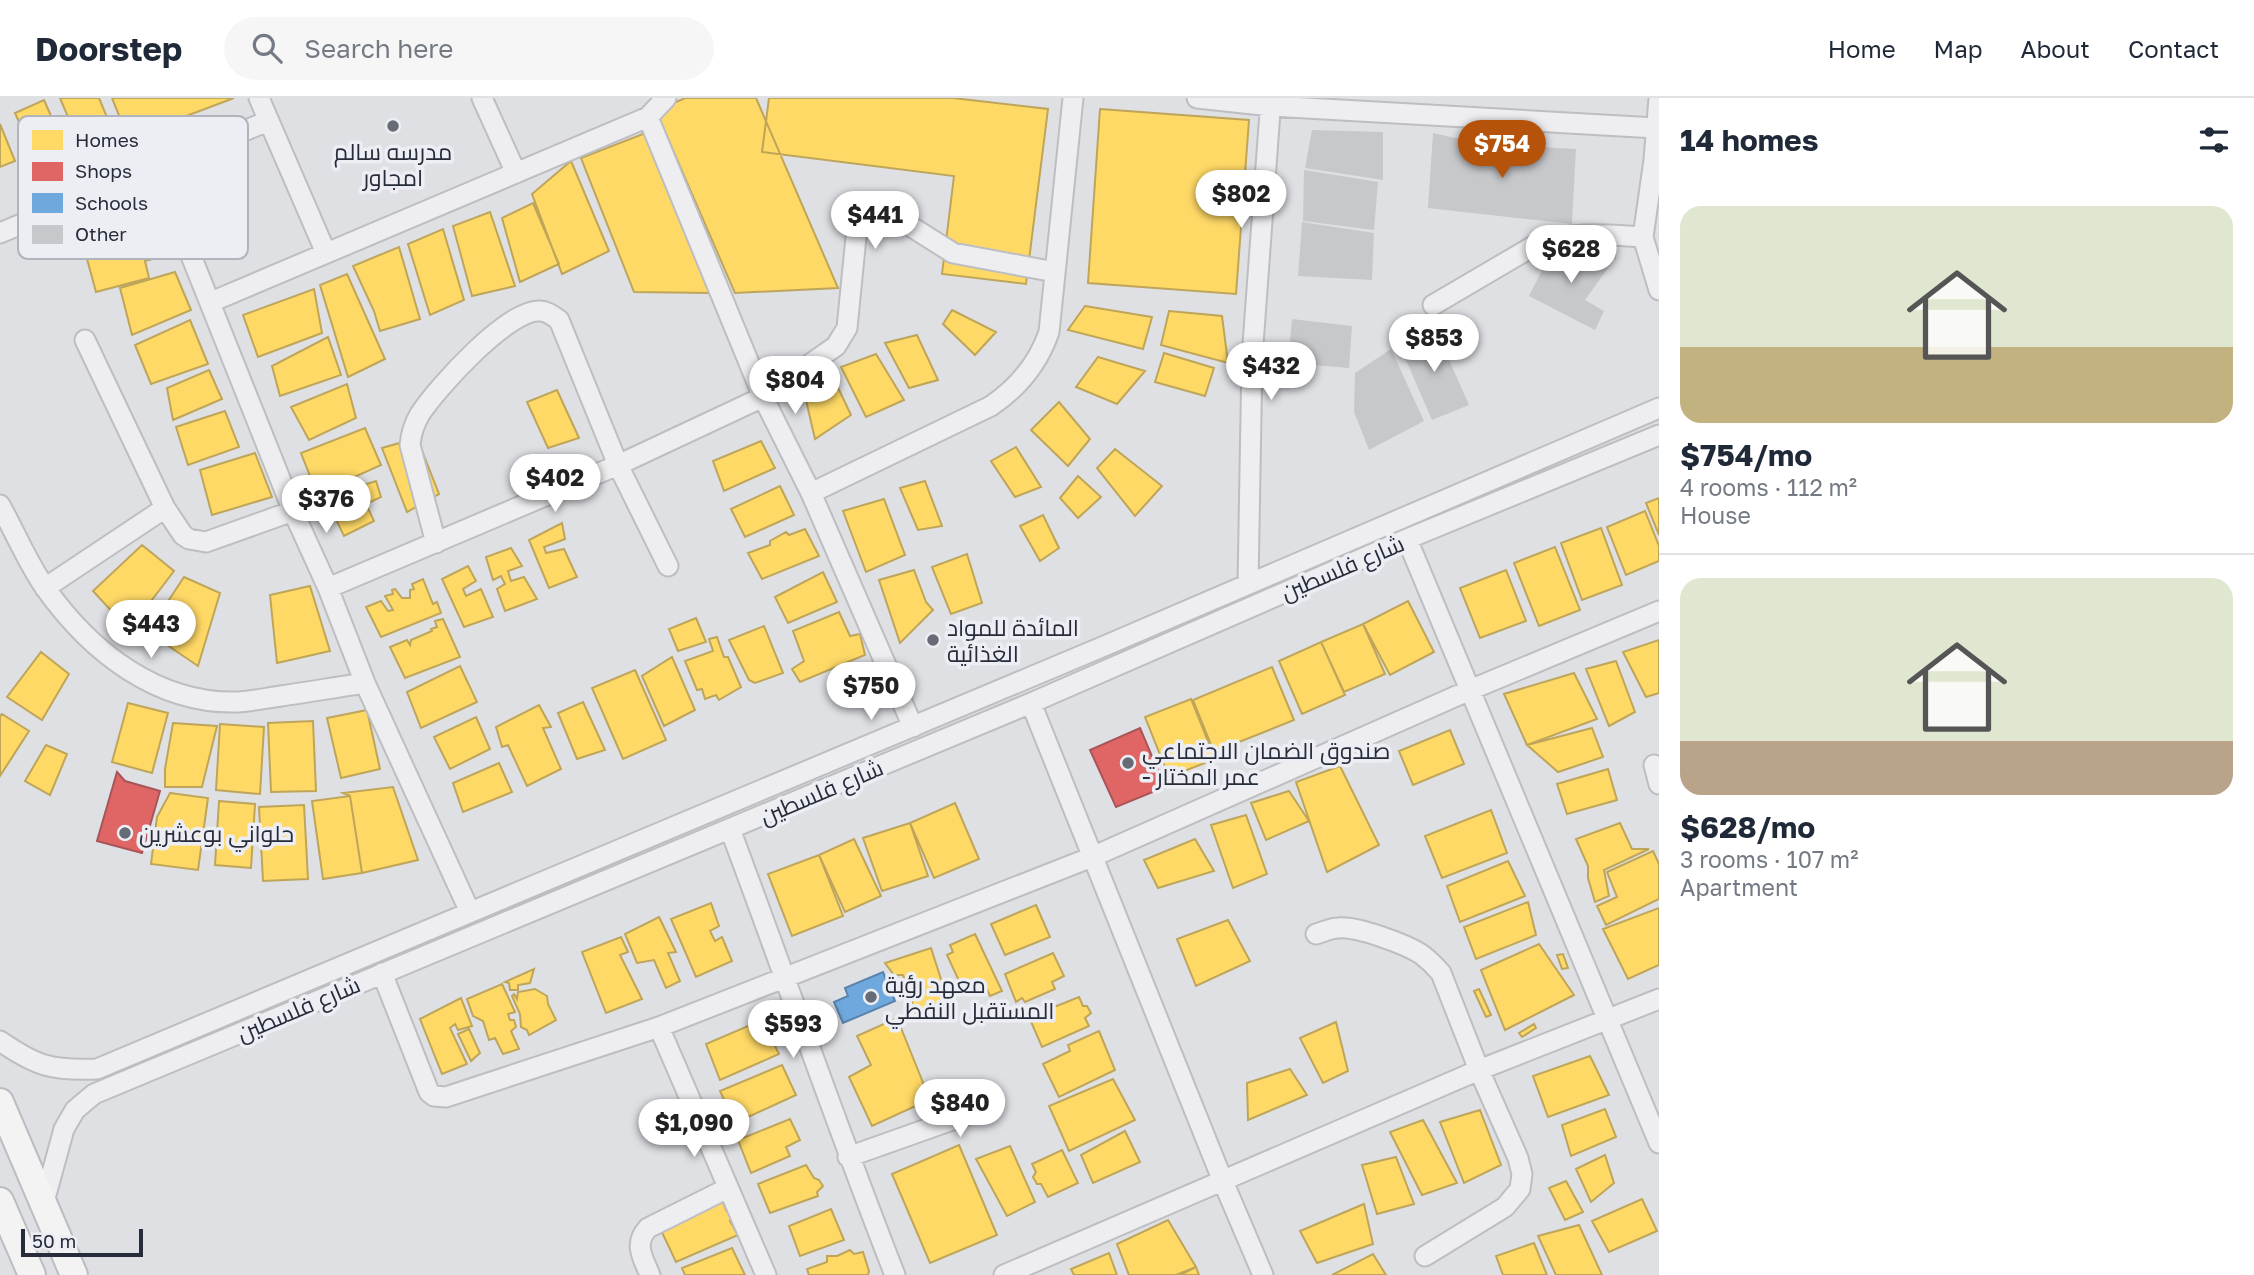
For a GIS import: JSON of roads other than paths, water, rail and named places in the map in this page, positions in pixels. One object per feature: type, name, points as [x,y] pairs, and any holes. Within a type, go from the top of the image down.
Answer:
[{"type":"main road","points":[[0,1102],[74,1275]]},
{"type":"main road","points":[[0,1201],[32,1275]]},
{"type":"street","points":[[259,98],[326,253]]},
{"type":"street","points":[[482,98],[516,173]]},
{"type":"street","points":[[211,302],[648,117],[666,98]]},
{"type":"street","points":[[811,493],[979,412],[1006,396],[1034,365],[1049,332],[1073,98]]},
{"type":"street","points":[[1197,98],[1656,128]]},
{"type":"street","points":[[1659,98],[1656,159],[1643,237],[1659,290]]},
{"type":"street","points":[[1248,584],[1252,358],[1271,102]]},
{"type":"street","points":[[648,117],[763,397],[811,493],[913,727]]},
{"type":"street","points":[[248,129],[268,121]]},
{"type":"street","points":[[328,588],[618,465],[763,397],[836,345],[843,337],[848,320],[857,227],[865,215],[871,212],[891,214],[953,253],[1055,272]]},
{"type":"street","points":[[0,233],[18,226]]},
{"type":"street","points":[[1433,305],[1537,244],[1552,239],[1584,235],[1643,237]]},
{"type":"street","points":[[193,259],[293,511],[328,588],[365,683],[470,912]]},
{"type":"street","points":[[436,544],[411,445],[413,428],[419,415],[441,386],[490,338],[516,318],[540,311],[550,313],[559,320],[618,465],[668,566]]},
{"type":"street","points":[[85,340],[165,508],[183,535],[198,542],[206,542],[293,511]]},
{"type":"street","name":"شارع فلسطين","points":[[0,1041],[42,1066],[68,1070],[97,1069],[913,727],[1659,408]]},
{"type":"street","name":"شارع فلسطين","points":[[44,1202],[64,1129],[75,1110],[94,1094],[1031,703],[1406,539],[1659,435]]},
{"type":"street","points":[[0,505],[45,588],[99,649],[122,668],[180,694],[208,701],[240,702],[365,683]]},
{"type":"street","points":[[45,588],[165,508]]},
{"type":"street","points":[[1406,539],[1659,1143]]},
{"type":"street","points":[[382,973],[429,1092],[434,1096],[446,1097],[659,1027],[1092,858],[1470,690],[1659,611]]},
{"type":"street","points":[[1102,647],[1111,667]]},
{"type":"street","points":[[1031,703],[1263,1275]]},
{"type":"street","points":[[730,829],[786,977],[848,1157],[895,1275]]},
{"type":"street","points":[[1316,934],[1338,928],[1353,929],[1402,945],[1432,962],[1441,974],[1518,1158],[1522,1174],[1520,1189],[1505,1207],[1425,1256]]},
{"type":"street","points":[[1004,1275],[1479,1070],[1659,999]]},
{"type":"street","points":[[659,1027],[766,1275]]},
{"type":"street","points":[[848,1157],[972,1113]]},
{"type":"street","points":[[650,1275],[639,1250],[642,1234],[648,1228],[728,1188]]},
{"type":"street","points":[[0,1228],[22,1250]]},
{"type":"place","name":"مدرسه سالم امجاور","points":[[393,126]]},
{"type":"place","name":"المائدة للمواد الغذائية","points":[[933,640]]},
{"type":"place","name":"صندوق الضمان الاجتماعي - عمر المختار","points":[[1128,763]]},
{"type":"place","name":"حلواني بوعشرين","points":[[125,833]]},
{"type":"place","name":"معهد رؤية المستقبل النفطي","points":[[871,997]]}]
